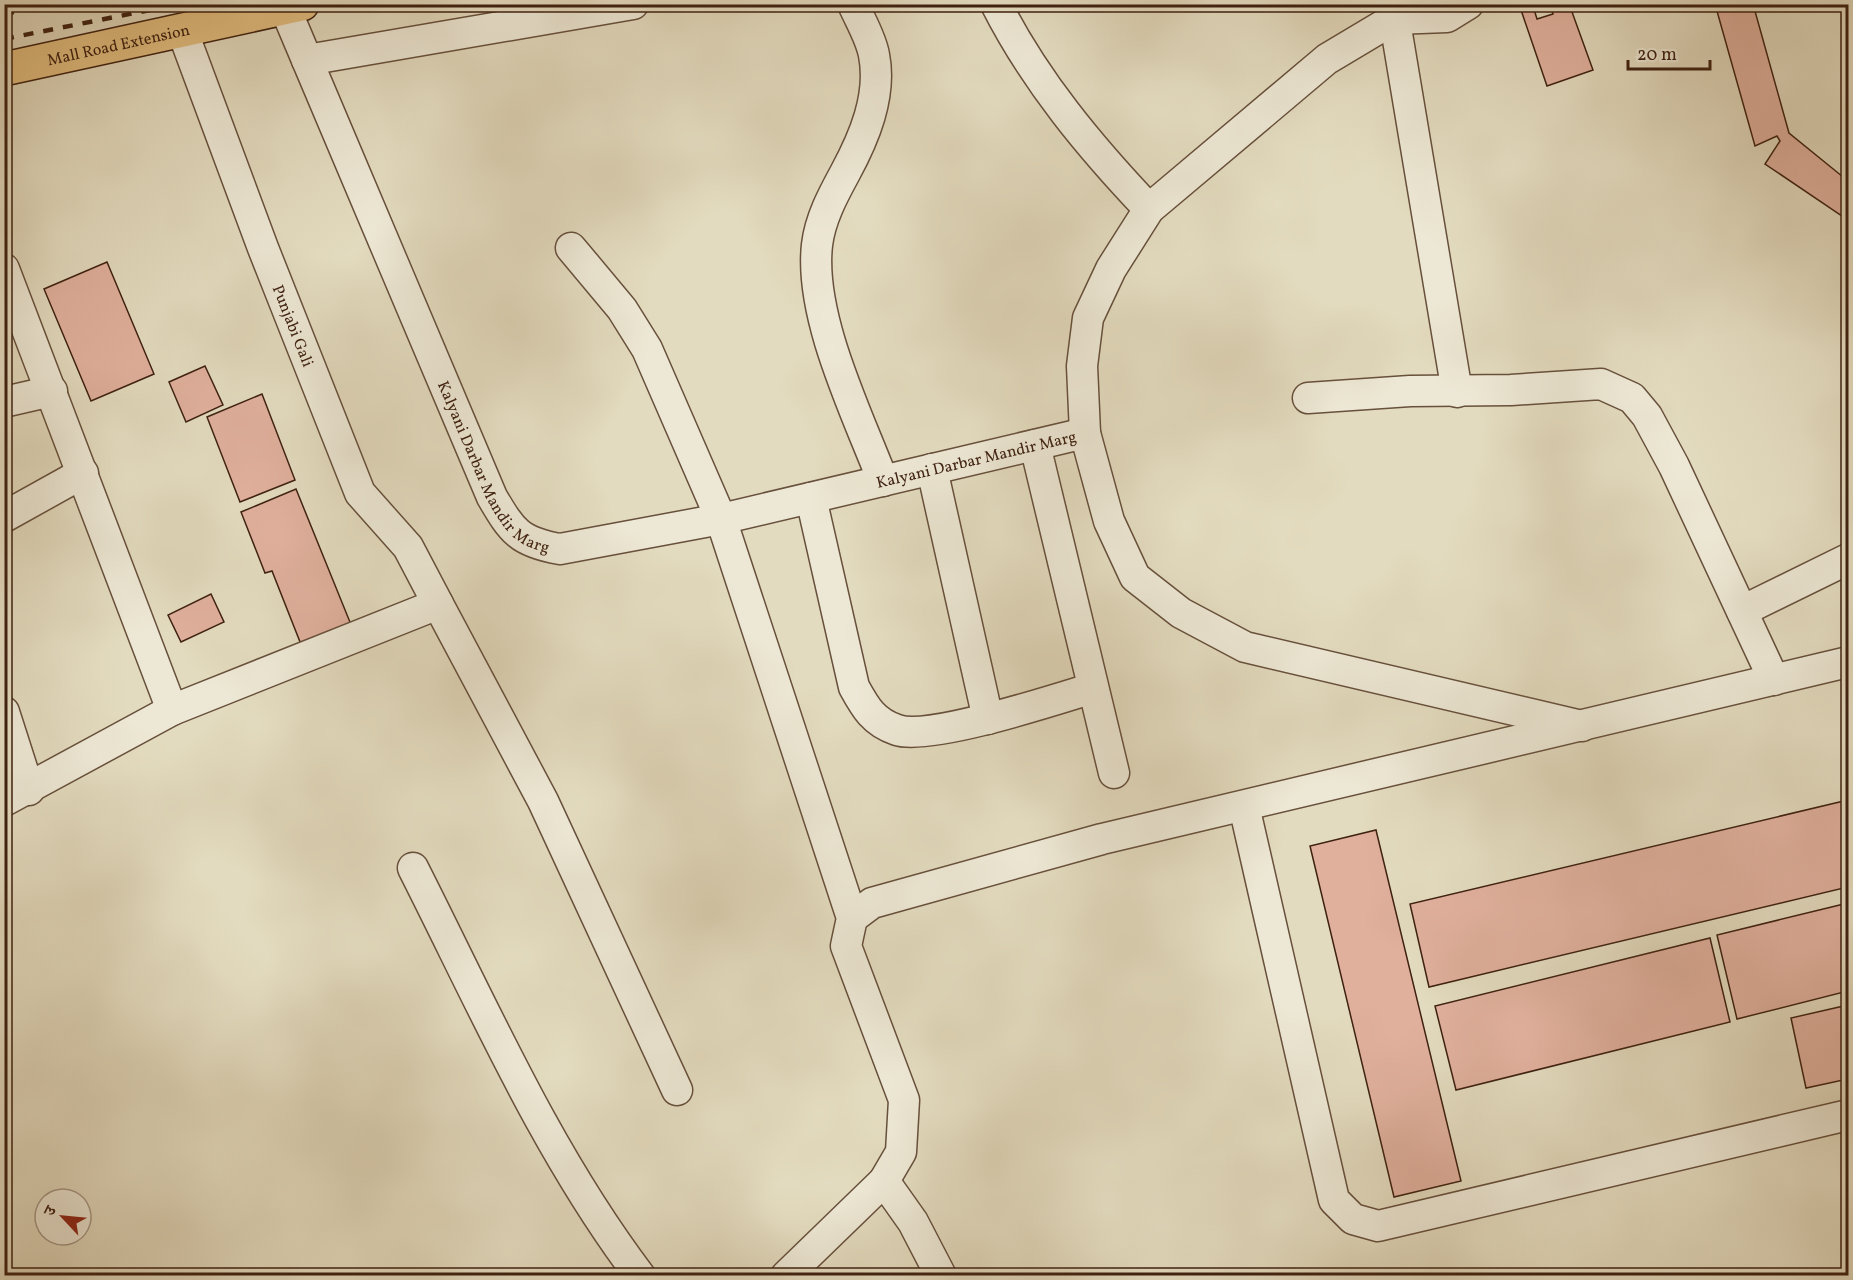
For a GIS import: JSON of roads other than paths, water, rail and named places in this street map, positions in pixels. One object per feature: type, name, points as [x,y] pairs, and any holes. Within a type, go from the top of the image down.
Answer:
[{"type":"main road","name":"Mall Road Extension","points":[[4,69],[290,6]]},
{"type":"street","points":[[307,60],[633,4]]},
{"type":"street","points":[[853,4],[874,55],[875,101],[857,151],[828,203],[817,243],[816,282],[830,341],[883,481]]},
{"type":"street","points":[[996,4],[1007,27],[1089,146],[1149,209]]},
{"type":"street","points":[[1468,4],[1447,17],[1393,12],[1327,59],[1149,209],[1112,269],[1088,318],[1082,366],[1085,433],[1109,521],[1135,577],[1181,614],[1245,647],[1582,726]]},
{"type":"street","name":"Kalyani Darbar Mandir Marg","points":[[290,6],[307,60],[492,497],[510,527],[534,545],[560,549],[721,519],[1085,433]]},
{"type":"street","points":[[1393,12],[1457,392]]},
{"type":"street","name":"Punjabi Gali","points":[[182,30],[263,248],[360,493],[408,548],[543,801],[677,1090]]},
{"type":"street","points":[[571,248],[622,309],[647,349],[721,519],[852,918],[846,946],[904,1100],[901,1152],[884,1181],[786,1275]]},
{"type":"street","points":[[4,269],[13,317],[52,391],[172,710]]},
{"type":"street","points":[[1308,398],[1410,391],[1457,392],[1601,384],[1632,399],[1647,416],[1674,466],[1774,680]]},
{"type":"street","points":[[4,402],[52,391]]},
{"type":"street","points":[[1035,445],[1114,773]]},
{"type":"street","points":[[932,470],[988,719]]},
{"type":"street","points":[[4,517],[83,473]]},
{"type":"street","points":[[811,498],[854,687],[869,714],[899,731],[930,730],[988,719],[1093,688]]},
{"type":"street","points":[[1742,611],[1848,559]]},
{"type":"street","points":[[4,712],[17,795],[172,710],[438,604]]},
{"type":"street","points":[[852,918],[872,903],[1102,839],[1848,662]]},
{"type":"street","points":[[1244,806],[1334,1200],[1353,1219],[1378,1226],[1848,1115]]},
{"type":"street","points":[[413,868],[553,1144],[601,1224],[640,1275]]},
{"type":"street","points":[[884,1181],[913,1222],[941,1275]]},
{"type":"railway","points":[[4,14],[53,4]]},
{"type":"railway","points":[[4,39],[180,4]]}]
